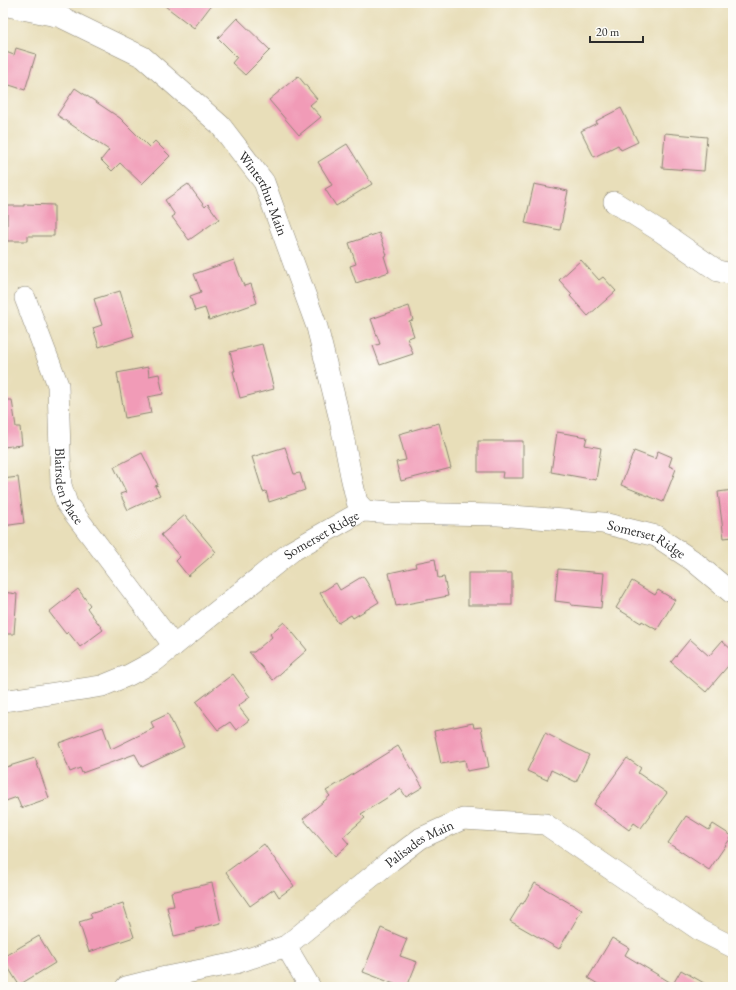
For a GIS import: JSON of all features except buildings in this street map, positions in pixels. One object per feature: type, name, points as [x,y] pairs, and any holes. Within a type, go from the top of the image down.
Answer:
[{"type":"street","name":"Winterthur Main","points":[[3,4],[61,17],[143,57],[220,125],[264,182],[317,327],[340,420],[357,502],[364,510]]},
{"type":"street","points":[[614,202],[718,271],[733,274]]},
{"type":"street","name":"Blairsden Place","points":[[25,298],[58,385],[61,485],[67,504],[174,646]]},
{"type":"street","name":"Somerset Ridge","points":[[3,701],[102,686],[129,675],[156,661],[292,551],[364,510],[392,513],[498,514],[611,525],[656,536],[692,560],[733,594]]},
{"type":"street","name":"Palisades Main","points":[[126,987],[166,977],[236,963],[286,946],[421,838],[463,819],[545,824],[701,931],[733,947]]},
{"type":"street","points":[[286,946],[310,987]]}]
